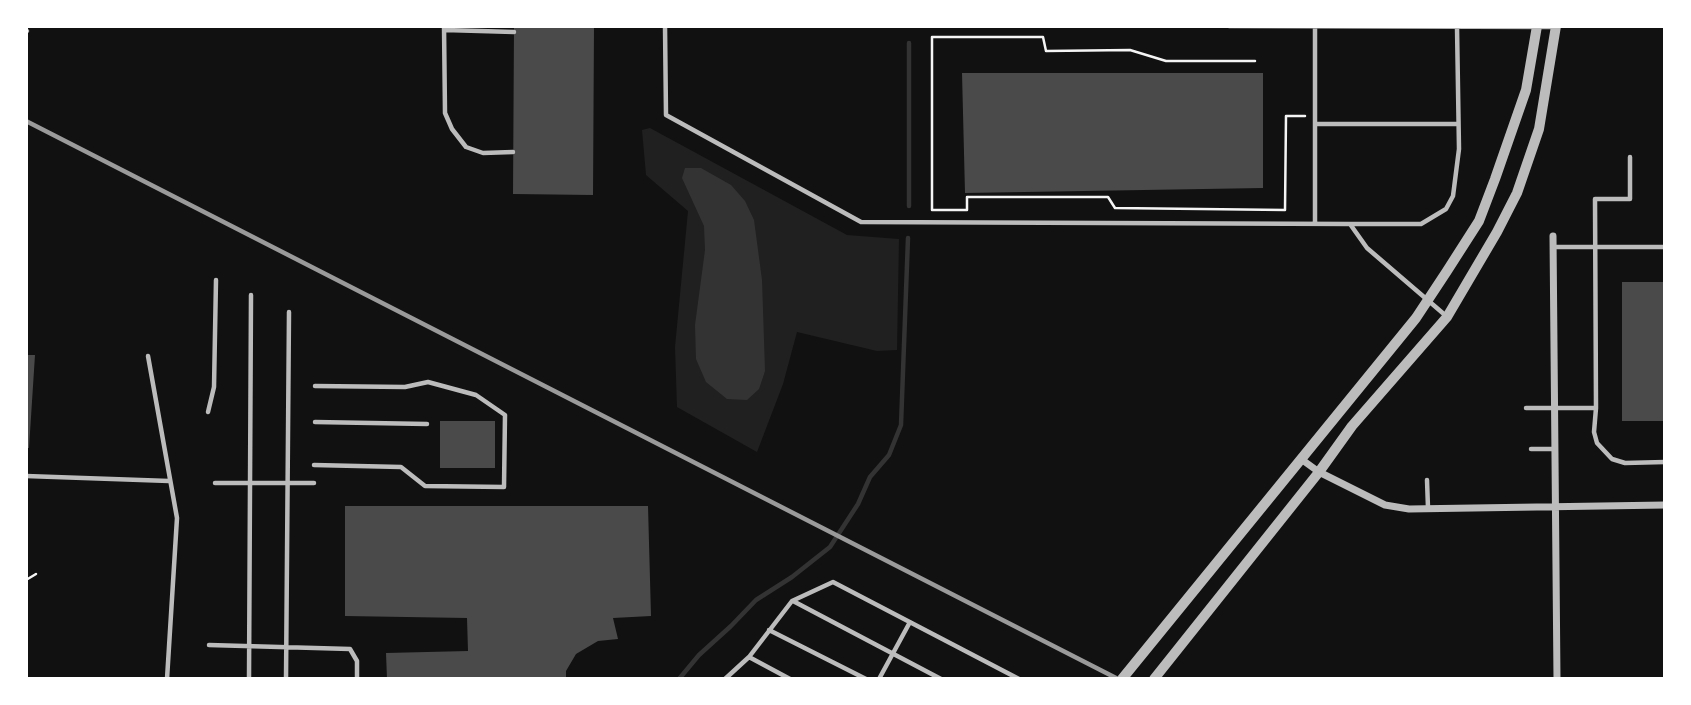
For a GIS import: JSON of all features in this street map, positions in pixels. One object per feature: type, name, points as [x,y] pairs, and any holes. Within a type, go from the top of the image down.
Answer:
[{"type":"street","points":[[1122,679],[1416,318],[1479,220],[1526,90],[1537,27]]},
{"type":"street","points":[[1154,679],[1319,472],[1352,426],[1447,317],[1517,193],[1539,129],[1556,27]]},
{"type":"street","points":[[1553,236],[1557,679]]},
{"type":"street","points":[[1301,459],[1319,472],[1385,505],[1409,509],[1665,505]]},
{"type":"lane","points":[[665,26],[666,115],[861,222],[1350,224],[1421,224],[1446,209],[1453,196],[1457,178],[1457,27]]},
{"type":"lane","points":[[1229,26],[1556,27]]},
{"type":"lane","points":[[1315,27],[1315,223]]},
{"type":"lane","points":[[513,152],[483,153],[466,147],[452,129],[445,113],[444,28],[514,32]]},
{"type":"lane","points":[[1315,124],[1458,124]]},
{"type":"lane","points":[[1630,157],[1630,200],[1595,199],[1594,432],[1597,443],[1612,459],[1625,463],[1665,462]]},
{"type":"lane","points":[[1350,224],[1367,248],[1447,317]]},
{"type":"lane","points":[[1553,247],[1665,247]]},
{"type":"lane","points":[[208,412],[214,387],[216,280]]},
{"type":"lane","points":[[250,679],[251,295]]},
{"type":"lane","points":[[286,679],[289,312]]},
{"type":"lane","points":[[148,356],[178,532],[167,679]]},
{"type":"lane","points":[[314,465],[401,467],[425,486],[504,487],[505,415],[477,395],[428,382],[404,387],[315,386]]},
{"type":"lane","points":[[1526,408],[1596,408]]},
{"type":"lane","points":[[314,422],[427,424]]},
{"type":"lane","points":[[1531,449],[1555,449]]},
{"type":"lane","points":[[26,476],[169,481]]},
{"type":"lane","points":[[1427,480],[1427,508]]},
{"type":"lane","points":[[215,483],[314,483]]},
{"type":"lane","points":[[725,679],[749,657],[792,601],[833,582],[1019,679]]},
{"type":"lane","points":[[792,601],[941,679]]},
{"type":"lane","points":[[879,679],[910,622]]},
{"type":"lane","points":[[769,629],[866,679]]},
{"type":"lane","points":[[209,645],[350,649],[357,661],[358,679]]},
{"type":"lane","points":[[749,657],[790,679]]},
{"type":"path","points":[[1255,61],[1166,61],[1130,50],[1046,51],[1043,37],[932,37],[932,210],[967,210],[967,197],[1108,197],[1115,208],[1285,210],[1286,116],[1307,116]]},
{"type":"path","points":[[26,580],[36,574]]},
{"type":"shaded area","points":[[650,128],[847,235],[899,239],[897,350],[877,351],[797,332],[783,384],[757,452],[677,407],[675,347],[688,211],[646,175],[642,130]]},
{"type":"shaded area","points":[[685,168],[701,168],[731,185],[745,201],[754,220],[762,280],[765,371],[759,389],[747,400],[727,399],[706,382],[696,359],[695,325],[705,250],[704,226],[682,178]]},
{"type":"building","points":[[514,26],[594,26],[593,195],[513,194]]},
{"type":"building","points":[[962,73],[1263,73],[1263,188],[965,193]]},
{"type":"building","points":[[1622,282],[1665,282],[1665,421],[1622,421]]},
{"type":"building","points":[[26,355],[35,355],[29,448],[26,448]]},
{"type":"building","points":[[440,421],[495,421],[495,468],[440,468]]},
{"type":"building","points":[[345,506],[648,506],[651,616],[613,618],[618,639],[598,641],[576,654],[566,671],[566,679],[387,679],[386,653],[468,651],[467,618],[345,616]]},
{"type":"waterway","points":[[909,43],[909,206]]},
{"type":"waterway","points":[[679,679],[699,655],[756,600],[792,577],[830,547],[858,504],[870,477],[889,455],[901,425],[908,238]]},
{"type":"railway","points":[[26,121],[1118,679]]}]
